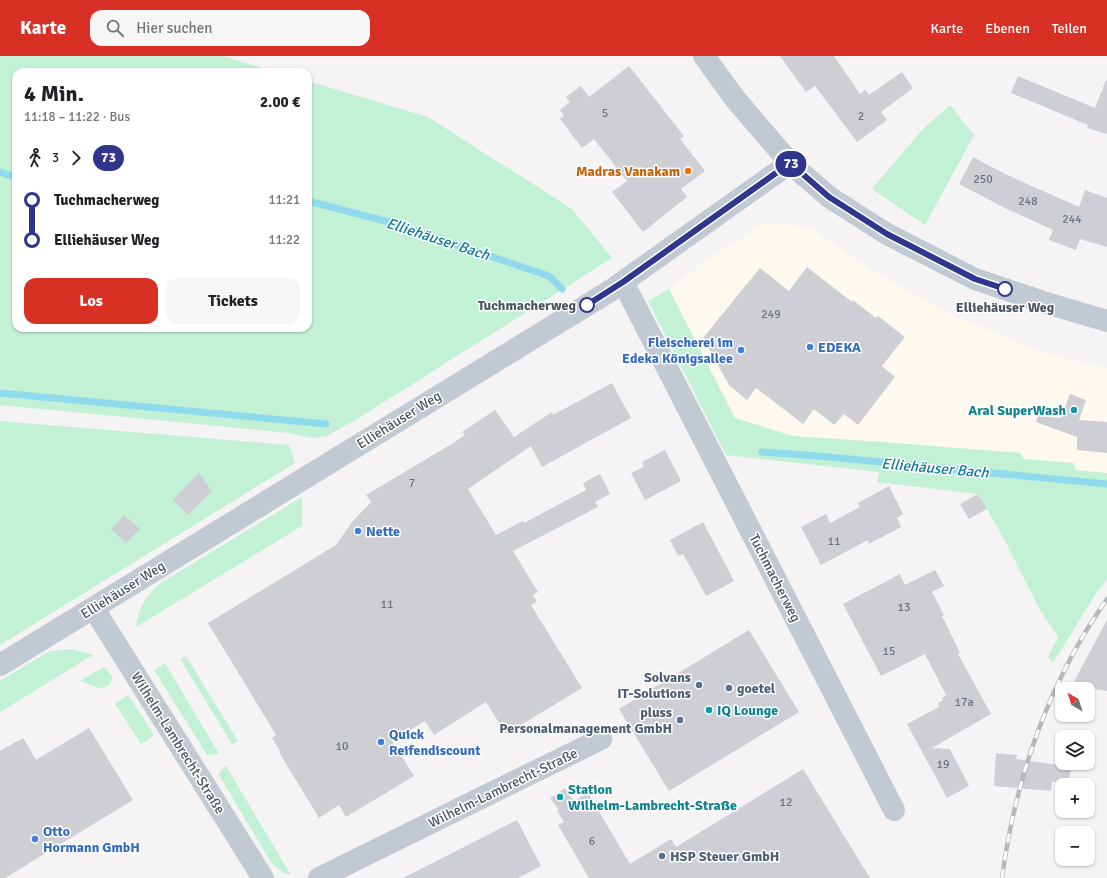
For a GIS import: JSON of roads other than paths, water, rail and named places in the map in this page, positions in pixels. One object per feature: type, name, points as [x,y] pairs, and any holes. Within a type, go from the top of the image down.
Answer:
[{"type":"street","points":[[704,56],[736,100],[790,163],[829,197],[887,234],[975,279],[1043,302],[1107,321]]},
{"type":"street","name":"Elliehäuser Weg","points":[[0,665],[94,609],[623,282],[790,163]]},
{"type":"street","name":"Tuchmacherweg","points":[[623,282],[894,810]]},
{"type":"street","name":"Wilhelm-Lambrecht-Straße","points":[[94,609],[263,878]]},
{"type":"street","name":"Wilhelm-Lambrecht-Straße","points":[[319,878],[601,739]]},
{"type":"waterway","name":"Elliehäuser Bach","points":[[0,172],[12,176]]},
{"type":"waterway","name":"Elliehäuser Bach","points":[[312,202],[389,222],[549,276],[562,289]]},
{"type":"waterway","points":[[0,393],[326,424]]},
{"type":"waterway","name":"Elliehäuser Bach","points":[[762,452],[1107,484]]},
{"type":"railway","points":[[1002,878],[1016,804],[1038,732],[1068,663],[1086,630],[1107,599]]},
{"type":"place","name":"Madras Vanakam","points":[[688,171]]},
{"type":"place","name":"Elliehäuser Weg","points":[[1005,289]]},
{"type":"place","name":"Tuchmacherweg","points":[[587,305]]},
{"type":"place","name":"EDEKA","points":[[810,347]]},
{"type":"place","name":"Fleischerei im Edeka Königsallee","points":[[741,350]]},
{"type":"place","name":"Aral SuperWash","points":[[1074,410]]},
{"type":"place","name":"Nette","points":[[358,531]]},
{"type":"place","name":"Solvans IT-Solutions","points":[[699,685]]},
{"type":"place","name":"goetel","points":[[729,688]]},
{"type":"place","name":"IQ Lounge","points":[[709,710]]},
{"type":"place","name":"pluss Personalmanagement GmbH","points":[[680,720]]},
{"type":"place","name":"Quick Reifendiscount","points":[[381,742]]},
{"type":"place","name":"Station Wilhelm-Lambrecht-Straße","points":[[560,797]]},
{"type":"place","name":"Otto Hormann GmbH","points":[[35,839]]},
{"type":"place","name":"HSP Steuer GmbH","points":[[662,856]]}]
